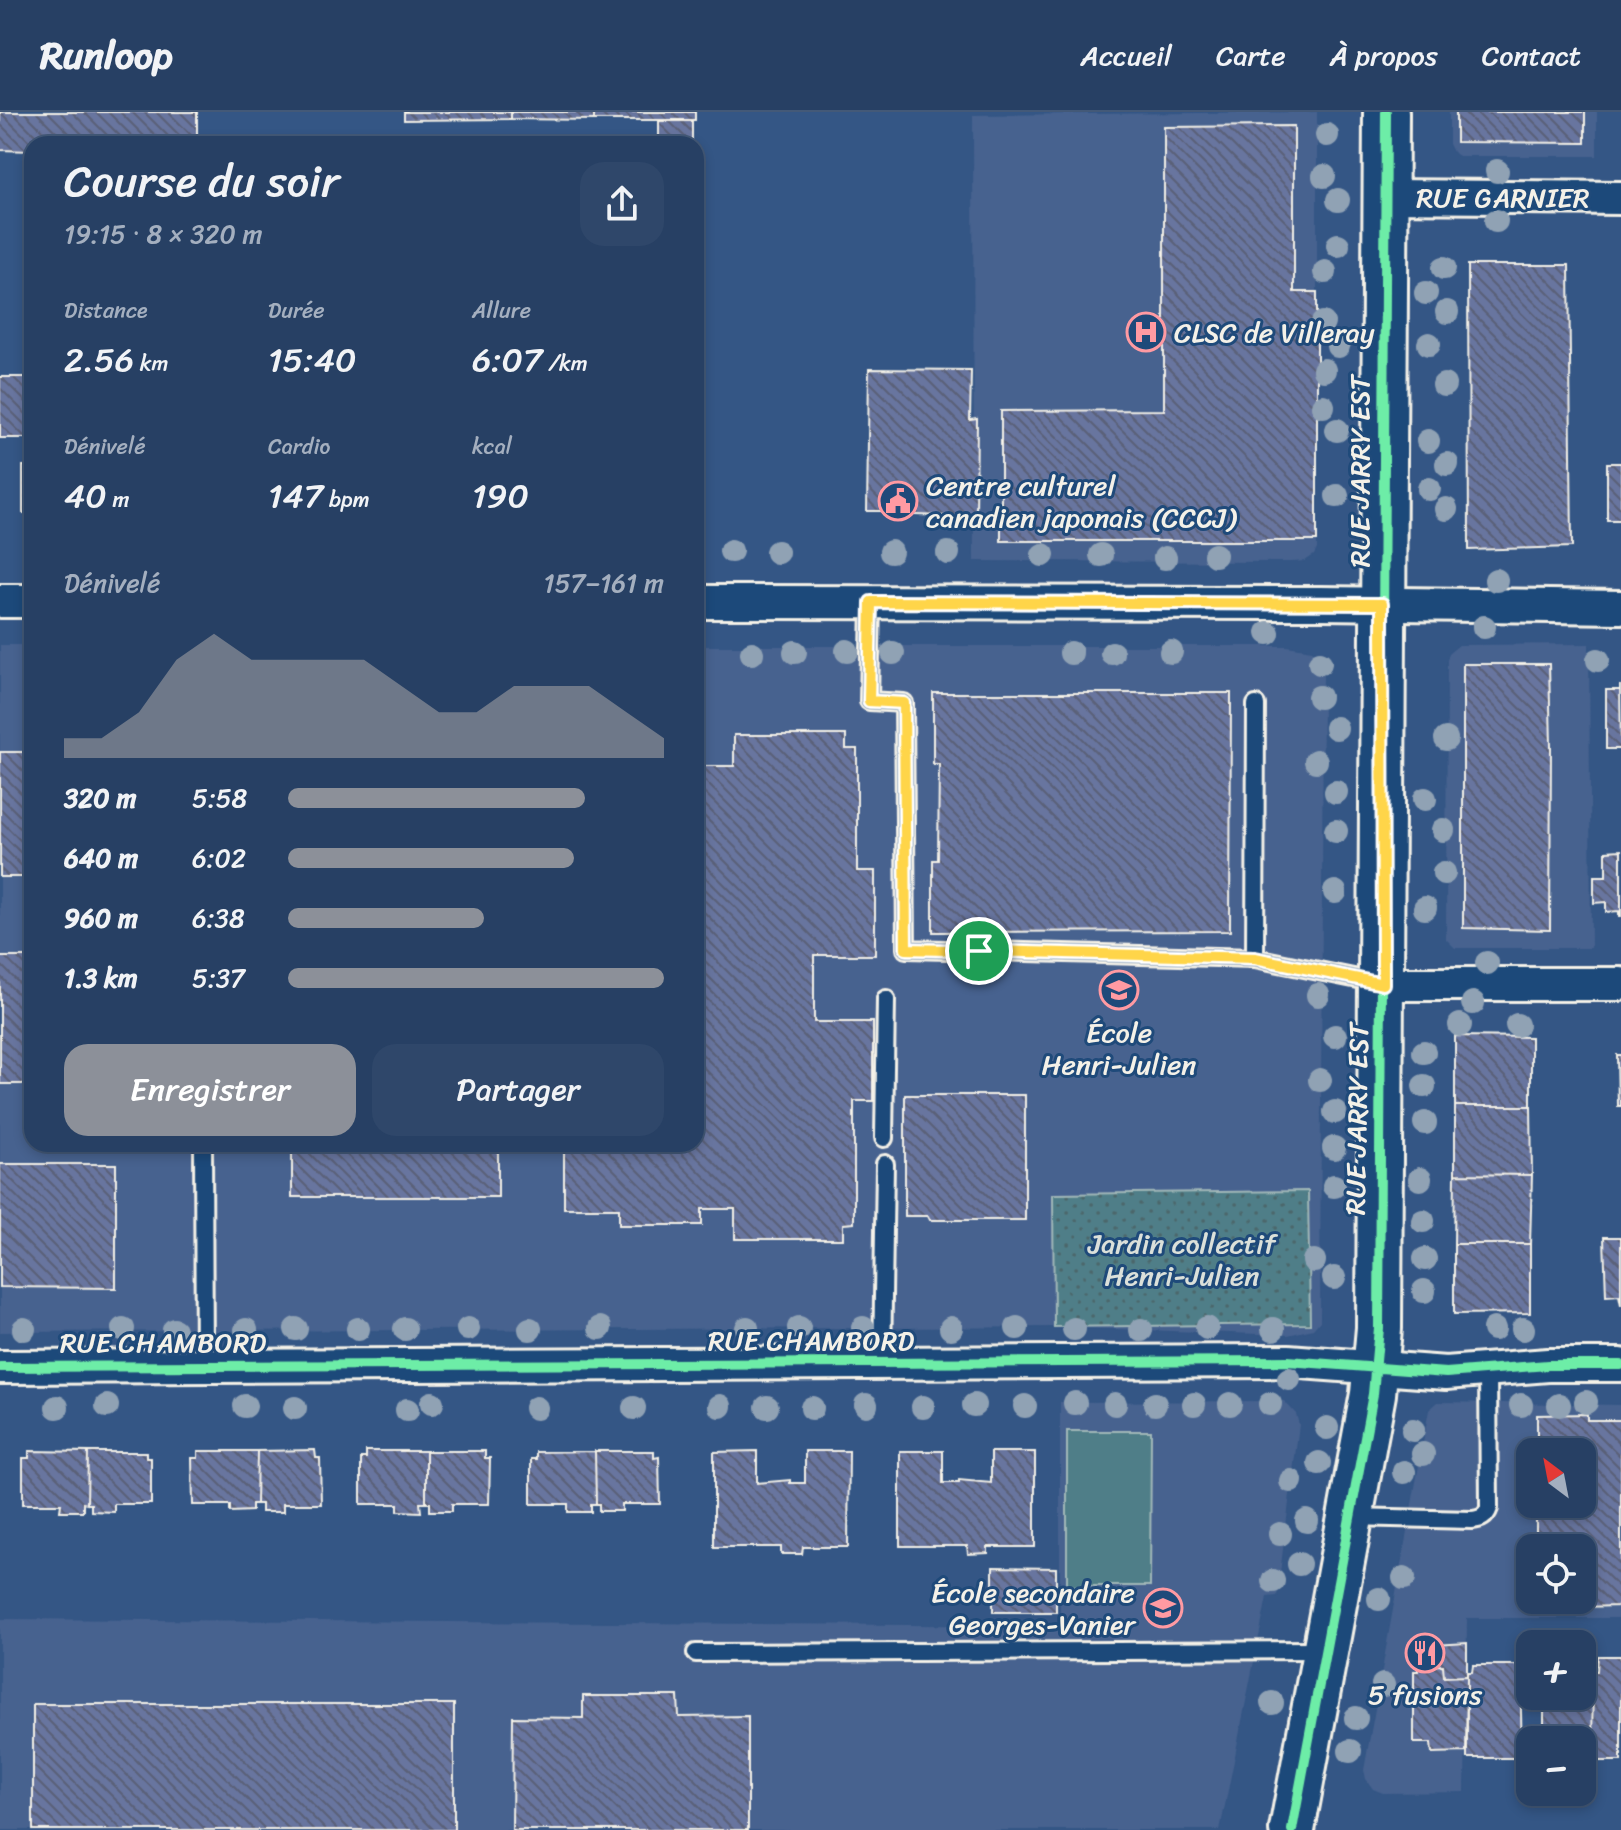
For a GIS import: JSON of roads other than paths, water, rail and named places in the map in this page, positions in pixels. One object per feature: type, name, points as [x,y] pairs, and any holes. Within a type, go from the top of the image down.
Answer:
[{"type":"main road","name":"RUE JARRY EST","points":[[1292,1830],[1377,1369],[1383,984],[1386,112]]},
{"type":"street","name":"RUE GARNIER","points":[[1385,196],[1621,198]]},
{"type":"street","points":[[0,601],[24,601]]},
{"type":"street","points":[[704,602],[1621,607]]},
{"type":"street","points":[[1383,984],[1621,984]]},
{"type":"street","name":"RUE CHAMBORD","points":[[0,1367],[1302,1361],[1446,1373],[1548,1365],[1621,1365]]},
{"type":"lane","points":[[871,602],[869,701],[904,703],[906,949],[1255,958],[1383,984]]},
{"type":"lane","points":[[1255,958],[1256,705]]},
{"type":"lane","points":[[884,1138],[886,999]]},
{"type":"lane","points":[[203,1152],[204,1366]]},
{"type":"lane","points":[[882,1363],[885,1164]]},
{"type":"lane","points":[[1351,1517],[1472,1520],[1487,1514],[1488,1370]]},
{"type":"lane","points":[[696,1653],[1325,1650]]},
{"type":"place","name":"CLSC de Villeray","points":[[1146,332]]},
{"type":"place","name":"Centre culturel canadien japonais (CCCJ)","points":[[898,501]]},
{"type":"place","name":"École Henri-Julien","points":[[1119,990]]},
{"type":"place","name":"École secondaire Georges-Vanier","points":[[1163,1608]]},
{"type":"place","name":"5 fusions","points":[[1425,1653]]},
{"type":"park label","name":"Jardin collectif Henri-Julien","points":[[1182,1259]]}]
